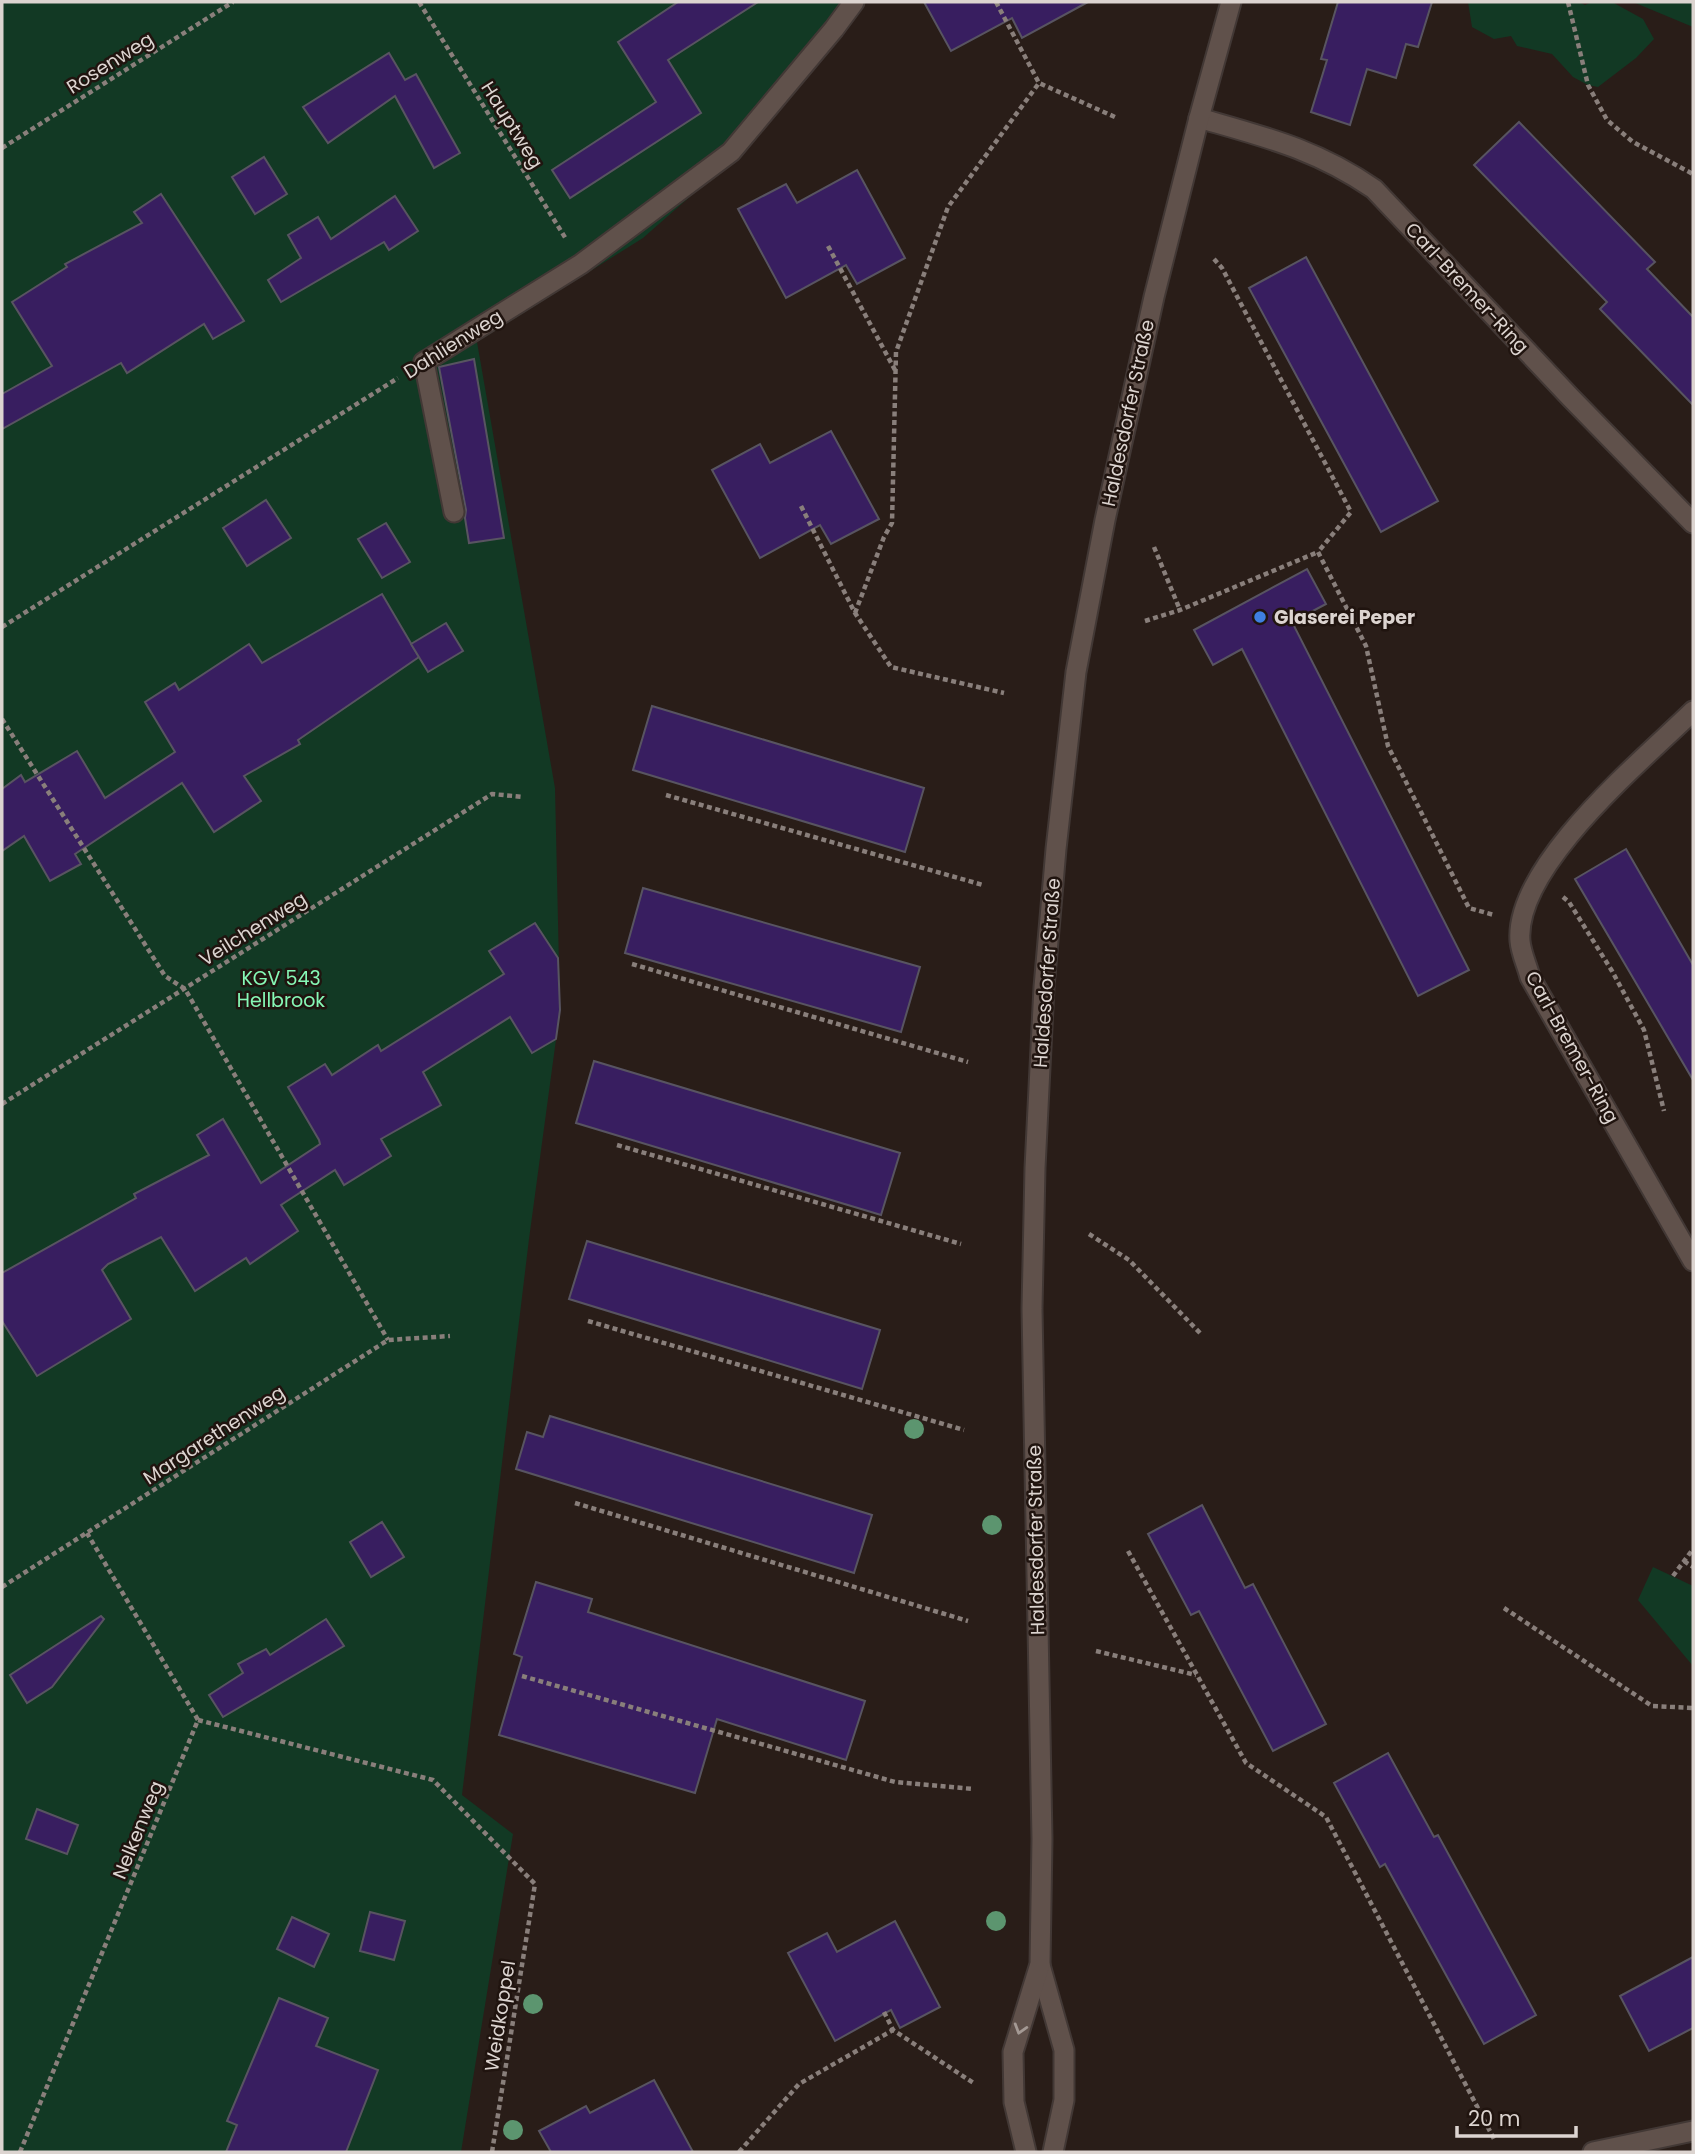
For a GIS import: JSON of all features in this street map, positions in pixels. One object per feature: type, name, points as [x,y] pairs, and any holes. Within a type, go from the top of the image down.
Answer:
[{"type":"street","name":"Dahlienweg","points":[[424,362],[581,264],[731,152],[854,2]]},
{"type":"street","name":"Haldesdorfer Straße","points":[[1026,2152],[1014,2102],[1013,2052],[1040,1964],[1042,1839],[1032,1296],[1044,986],[1056,849],[1076,672],[1105,520],[1154,297],[1231,2]]},
{"type":"street","name":"Carl-Bremer-Ring","points":[[1199,118],[1304,150],[1349,172],[1374,189],[1693,523]]},
{"type":"street","points":[[424,362],[454,512]]},
{"type":"street","name":"Carl-Bremer-Ring","points":[[1693,711],[1578,826],[1537,879],[1521,923],[1520,941],[1530,977],[1693,1261]]},
{"type":"street","name":"Haldesdorfer Straße","points":[[1040,1964],[1064,2050],[1064,2100],[1053,2152]]},
{"type":"street","points":[[1593,2152],[1693,2131]]},
{"type":"path","name":"Rosenweg","points":[[2,148],[233,2]]},
{"type":"path","name":"Hauptweg","points":[[419,2],[581,264]]},
{"type":"path","points":[[996,2],[1039,83],[1115,117]]},
{"type":"path","points":[[1568,2],[1588,85],[1607,120],[1633,142],[1693,174]]},
{"type":"path","points":[[855,613],[892,523],[896,352],[948,207],[1039,83]]},
{"type":"path","points":[[828,246],[896,371]]},
{"type":"path","points":[[1145,621],[1180,610],[1318,552],[1351,512],[1222,268],[1214,259]]},
{"type":"path","name":"Dahlienweg","points":[[2,627],[424,362]]},
{"type":"path","points":[[801,506],[855,613],[891,667],[1004,693]]},
{"type":"path","points":[[1154,547],[1180,610]]},
{"type":"path","points":[[1318,552],[1366,646],[1388,746],[1469,908],[1521,923]]},
{"type":"path","points":[[2,719],[165,976],[185,989],[388,1340]]},
{"type":"path","name":"Veilchenweg","points":[[2,1104],[492,794],[524,797]]},
{"type":"path","points":[[666,794],[983,885]]},
{"type":"path","points":[[1537,879],[1569,902],[1612,971],[1644,1030],[1664,1111]]},
{"type":"path","points":[[632,964],[968,1062]]},
{"type":"path","points":[[617,1145],[961,1244]]},
{"type":"path","points":[[1089,1234],[1129,1260],[1200,1333]]},
{"type":"path","points":[[588,1321],[964,1430]]},
{"type":"path","name":"Margarethenweg","points":[[2,1587],[388,1340],[450,1336]]},
{"type":"path","points":[[575,1503],[968,1621]]},
{"type":"path","points":[[87,1533],[198,1720]]},
{"type":"path","points":[[1674,1576],[1693,1549]]},
{"type":"path","points":[[1128,1551],[1246,1763],[1326,1817],[1494,2139]]},
{"type":"path","points":[[1684,1561],[1693,1567]]},
{"type":"path","points":[[1504,1608],[1652,1706],[1693,1708]]},
{"type":"path","points":[[1096,1651],[1197,1675]]},
{"type":"path","points":[[522,1676],[895,1782],[973,1789]]},
{"type":"path","name":"Weidkoppel","points":[[198,1720],[433,1780],[535,1884],[492,2152]]},
{"type":"path","name":"Nelkenweg","points":[[20,2152],[198,1720]]},
{"type":"path","points":[[884,2012],[893,2030],[975,2084]]},
{"type":"path","points":[[739,2152],[799,2084],[893,2030]]},
{"type":"green space","name":"KGV 543 Hellbrook","points":[[2,2],[854,2],[744,149],[643,238],[477,342],[555,788],[560,1010],[529,1239],[462,1795],[513,1834],[461,2152],[2,2152]]},
{"type":"green space","points":[[1468,2],[1579,2],[1585,5],[1592,2],[1612,2],[1643,19],[1654,39],[1636,58],[1598,87],[1573,77],[1552,54],[1517,46],[1511,36],[1494,39],[1472,27]]},
{"type":"green space","points":[[1633,2],[1693,2],[1693,27]]},
{"type":"green space","points":[[1653,1567],[1693,1586],[1693,1666],[1638,1600]]},
{"type":"building","points":[[678,2],[758,2],[668,60],[701,113],[570,198],[552,170],[656,102],[618,42]]},
{"type":"building","points":[[924,2],[1088,2],[1022,38],[1012,18],[951,51]]},
{"type":"building","points":[[1338,2],[1432,2],[1418,47],[1406,44],[1396,78],[1367,69],[1350,125],[1311,112],[1327,60],[1321,59]]},
{"type":"building","points":[[389,53],[405,80],[416,74],[460,153],[434,168],[395,96],[328,143],[303,107]]},
{"type":"building","points":[[1519,122],[1655,262],[1647,269],[1693,317],[1693,405],[1600,309],[1607,302],[1474,165]]},
{"type":"building","points":[[264,157],[287,194],[255,214],[232,177]]},
{"type":"building","points":[[857,170],[905,258],[857,284],[846,265],[786,298],[738,209],[786,184],[797,203]]},
{"type":"building","points":[[161,194],[244,321],[213,339],[204,324],[127,373],[121,363],[2,429],[2,394],[52,366],[12,302],[67,267],[65,264],[142,223],[134,212]]},
{"type":"building","points":[[395,196],[418,231],[389,250],[384,242],[281,302],[268,280],[301,258],[288,235],[318,217],[331,239]]},
{"type":"building","points":[[1306,257],[1438,501],[1381,532],[1249,288]]},
{"type":"building","points":[[474,359],[504,538],[469,543],[466,510],[439,367]]},
{"type":"building","points":[[831,431],[879,519],[831,544],[820,525],[760,558],[712,470],[760,444],[770,463]]},
{"type":"building","points":[[266,500],[291,538],[247,566],[223,528]]},
{"type":"building","points":[[386,523],[410,562],[382,578],[358,539]]},
{"type":"building","points":[[1307,569],[1326,604],[1292,622],[1469,970],[1418,996],[1242,649],[1213,665],[1194,630]]},
{"type":"building","points":[[382,594],[419,657],[298,740],[300,744],[244,776],[261,801],[214,832],[182,783],[75,854],[81,864],[50,881],[24,836],[2,851],[2,789],[21,775],[25,782],[77,751],[105,798],[175,752],[145,702],[175,683],[179,690],[249,644],[262,663]]},
{"type":"building","points":[[446,623],[463,651],[428,672],[411,644]]},
{"type":"building","points":[[652,706],[924,788],[905,852],[633,770]]},
{"type":"building","points":[[1626,849],[1693,965],[1693,1080],[1575,879]]},
{"type":"building","points":[[643,888],[920,967],[901,1032],[625,953]]},
{"type":"building","points":[[535,923],[558,958],[560,1010],[556,1039],[532,1053],[510,1017],[423,1072],[441,1105],[381,1139],[391,1156],[344,1185],[335,1170],[281,1205],[298,1231],[250,1264],[246,1258],[195,1291],[161,1237],[108,1264],[102,1270],[131,1319],[37,1376],[2,1321],[2,1273],[136,1198],[134,1194],[209,1155],[197,1135],[223,1119],[261,1183],[320,1144],[288,1087],[325,1064],[332,1075],[378,1045],[381,1051],[504,974],[489,951]]},
{"type":"building","points":[[594,1061],[900,1153],[881,1215],[576,1123]]},
{"type":"building","points":[[587,1241],[880,1330],[862,1389],[569,1299]]},
{"type":"building","points":[[550,1416],[872,1515],[854,1573],[516,1469],[527,1432],[543,1437]]},
{"type":"building","points":[[1202,1505],[1245,1588],[1253,1584],[1326,1724],[1273,1751],[1199,1611],[1191,1615],[1148,1534]]},
{"type":"building","points":[[382,1522],[404,1557],[371,1577],[350,1542]]},
{"type":"building","points":[[536,1582],[592,1599],[588,1612],[865,1701],[846,1760],[717,1719],[695,1793],[499,1735],[522,1657],[514,1654]]},
{"type":"building","points":[[101,1616],[104,1619],[52,1687],[27,1703],[10,1675]]},
{"type":"building","points":[[326,1619],[344,1646],[223,1717],[209,1695],[243,1673],[238,1664],[266,1649],[270,1655]]},
{"type":"building","points":[[1388,1753],[1434,1837],[1438,1835],[1536,2015],[1484,2044],[1385,1864],[1380,1867],[1334,1783]]},
{"type":"building","points":[[37,1809],[78,1825],[67,1854],[26,1839]]},
{"type":"building","points":[[370,1912],[405,1921],[394,1960],[360,1951]]},
{"type":"building","points":[[292,1917],[329,1934],[314,1967],[277,1949]]},
{"type":"building","points":[[895,1921],[940,2007],[900,2028],[891,2010],[835,2041],[788,1953],[827,1933],[837,1952]]},
{"type":"building","points":[[1693,1957],[1693,2028],[1649,2051],[1620,1996]]},
{"type":"building","points":[[279,1998],[328,2018],[316,2046],[378,2070],[346,2152],[226,2152],[237,2125],[227,2121]]},
{"type":"building","points":[[654,2080],[693,2152],[551,2152],[539,2131],[586,2106],[590,2113]]},
{"type":"place","name":"Glaserei Peper","points":[[1260,617]]}]
